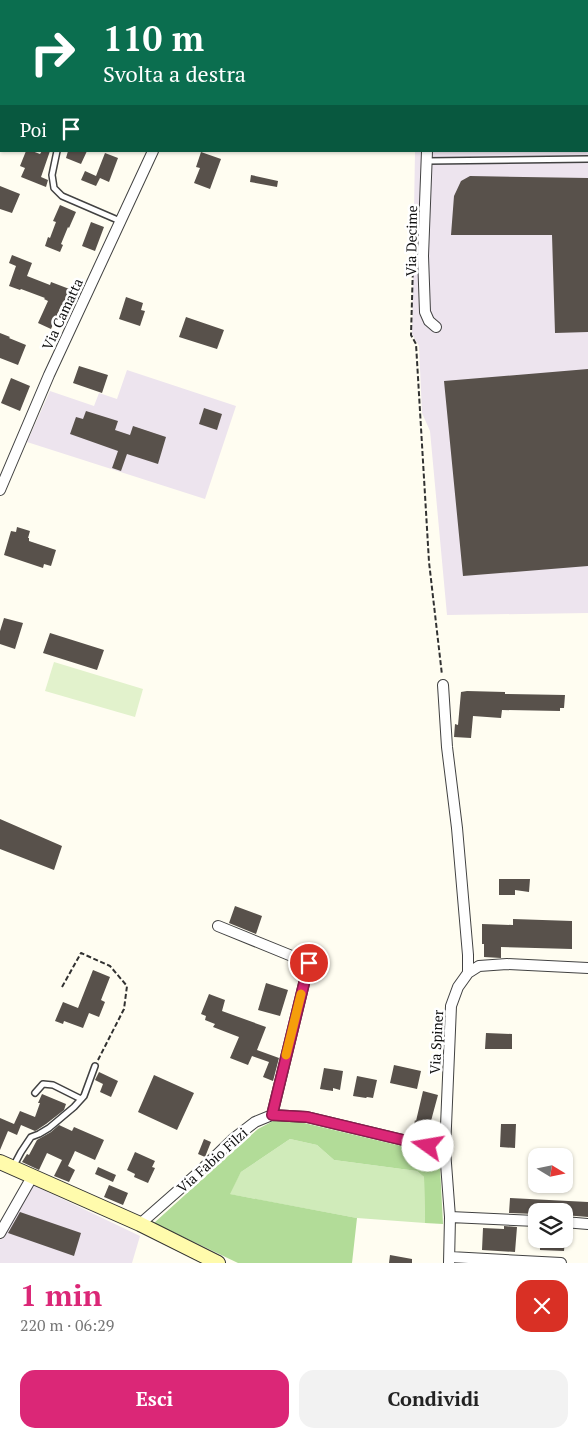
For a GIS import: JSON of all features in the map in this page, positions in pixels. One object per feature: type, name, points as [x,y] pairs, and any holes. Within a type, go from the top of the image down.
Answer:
[{"type":"main road","points":[[6,1165],[140,1224],[218,1263]]},
{"type":"street","name":"Via Camatta","points":[[0,490],[49,375],[153,152]]},
{"type":"street","name":"Via Decime","points":[[427,156],[423,256],[425,312],[429,321],[436,327]]},
{"type":"street","points":[[443,685],[447,747],[457,828],[468,973]]},
{"type":"street","points":[[218,926],[309,963],[272,1115]]},
{"type":"street","points":[[468,973],[479,966],[507,964],[588,968]]},
{"type":"street","name":"Via Spiner","points":[[445,1150],[451,1006],[458,986],[468,973]]},
{"type":"street","name":"Via Fabio Filzi","points":[[140,1224],[233,1139],[255,1122],[272,1115],[307,1117],[445,1150]]},
{"type":"street","points":[[445,1150],[450,1217],[450,1260],[560,1263]]},
{"type":"street","points":[[0,1232],[32,1177]]},
{"type":"street","points":[[450,1217],[528,1221]]},
{"type":"street","points":[[573,1223],[588,1224]]},
{"type":"lane","points":[[57,152],[52,175],[54,188],[62,196],[120,221]]},
{"type":"lane","points":[[553,152],[553,159]]},
{"type":"lane","points":[[427,156],[588,159]]},
{"type":"lane","points":[[6,1165],[21,1152],[31,1137],[58,1122],[84,1096],[95,1066]]},
{"type":"lane","points":[[35,1093],[43,1084],[53,1085],[81,1099]]},
{"type":"path","points":[[413,260],[411,335],[416,344],[429,562],[443,685]]},
{"type":"path","points":[[62,987],[81,953],[110,966],[127,986],[124,1009],[95,1066]]},
{"type":"shaded area","points":[[415,152],[588,152],[588,613],[447,615],[430,431],[422,413],[419,346],[412,334]]},
{"type":"shaded area","points":[[127,370],[236,406],[205,499],[27,442],[50,391],[94,406],[99,393],[117,399]]},
{"type":"shaded area","points":[[29,1183],[140,1236],[132,1263],[0,1263],[0,1236]]},
{"type":"green space","points":[[54,662],[143,689],[135,717],[45,691]]},
{"type":"green space","points":[[275,1120],[300,1122],[414,1149],[431,1155],[440,1167],[443,1224],[425,1223],[424,1177],[417,1171],[334,1160],[317,1145],[290,1139],[241,1172],[230,1194],[357,1218],[352,1263],[238,1263],[154,1223],[258,1129]]},
{"type":"green space","points":[[290,1139],[317,1145],[334,1160],[417,1171],[424,1177],[425,1223],[357,1218],[229,1194],[241,1172]]},
{"type":"building","points":[[26,152],[40,154],[41,152],[50,152],[41,177],[48,180],[46,187],[21,177],[25,168],[20,166]]},
{"type":"building","points":[[68,152],[87,152],[81,164],[66,158]]},
{"type":"building","points":[[201,152],[221,159],[210,189],[194,183],[200,168],[196,167]]},
{"type":"building","points":[[105,153],[118,158],[109,182],[100,178],[96,186],[81,180],[85,171],[96,176]]},
{"type":"building","points":[[251,175],[278,181],[277,187],[250,182]]},
{"type":"building","points":[[470,176],[588,178],[588,332],[555,333],[552,235],[451,235],[454,196],[461,181]]},
{"type":"building","points":[[0,186],[20,194],[12,213],[0,209]]},
{"type":"building","points":[[60,205],[76,212],[61,244],[63,245],[60,252],[45,246],[56,222],[53,221]]},
{"type":"building","points":[[91,222],[104,227],[95,251],[82,246]]},
{"type":"building","points":[[12,255],[32,263],[27,276],[50,285],[51,282],[72,290],[65,308],[61,306],[51,329],[38,323],[48,301],[45,298],[9,286],[16,266],[9,263]]},
{"type":"building","points":[[126,297],[143,303],[141,310],[145,311],[140,326],[119,319]]},
{"type":"building","points":[[186,317],[224,330],[217,349],[179,337]]},
{"type":"building","points":[[0,333],[26,345],[18,365],[0,358]]},
{"type":"building","points":[[79,366],[108,375],[102,393],[73,383]]},
{"type":"building","points":[[588,369],[588,566],[463,576],[444,381]]},
{"type":"building","points":[[11,378],[30,386],[20,411],[1,403]]},
{"type":"building","points":[[204,408],[222,414],[217,430],[199,424]]},
{"type":"building","points":[[86,411],[118,421],[115,430],[130,435],[133,426],[166,437],[158,464],[127,454],[121,471],[112,468],[118,451],[70,434],[76,417],[83,419]]},
{"type":"building","points":[[17,527],[30,531],[29,541],[56,550],[51,566],[44,564],[43,568],[4,555],[11,531],[16,532]]},
{"type":"building","points":[[4,618],[23,623],[15,649],[0,644],[0,631]]},
{"type":"building","points":[[50,633],[104,650],[97,670],[43,653]]},
{"type":"building","points":[[461,692],[565,695],[564,708],[560,708],[560,711],[502,710],[501,718],[473,716],[471,738],[454,737],[455,724],[458,725]]},
{"type":"building","points":[[0,819],[62,846],[54,870],[0,849]]},
{"type":"building","points":[[499,879],[530,879],[529,892],[515,890],[515,895],[499,895]]},
{"type":"building","points":[[235,906],[262,916],[256,934],[229,923]]},
{"type":"building","points":[[513,919],[572,921],[572,949],[501,947],[501,958],[484,957],[482,924],[513,925]]},
{"type":"building","points":[[93,970],[110,977],[101,1000],[105,1002],[99,1017],[89,1013],[83,1028],[64,1021],[63,1024],[55,1021],[63,1002],[78,1008]]},
{"type":"building","points":[[266,983],[288,990],[280,1016],[258,1010]]},
{"type":"building","points":[[209,994],[225,1000],[222,1011],[266,1027],[257,1050],[279,1058],[273,1081],[263,1077],[269,1062],[252,1056],[248,1065],[230,1058],[239,1037],[213,1027],[215,1024],[205,1020],[206,1016],[201,1014]]},
{"type":"building","points":[[486,1033],[512,1034],[512,1049],[485,1049]]},
{"type":"building","points":[[394,1065],[421,1071],[417,1089],[390,1083]]},
{"type":"building","points":[[324,1068],[343,1071],[340,1090],[333,1088],[333,1091],[320,1089]]},
{"type":"building","points":[[99,1072],[118,1081],[111,1097],[100,1092],[103,1084],[95,1080]]},
{"type":"building","points":[[154,1075],[194,1093],[177,1130],[138,1112]]},
{"type":"building","points":[[357,1076],[377,1080],[373,1098],[353,1096]]},
{"type":"building","points":[[423,1091],[438,1095],[428,1132],[413,1129]]},
{"type":"building","points":[[42,1094],[66,1104],[64,1110],[35,1131],[21,1125],[17,1135],[8,1131],[0,1150],[0,1118],[14,1124],[20,1111],[35,1117]]},
{"type":"building","points":[[501,1124],[516,1124],[515,1148],[500,1147]]},
{"type":"building","points":[[59,1125],[72,1131],[74,1127],[104,1140],[95,1160],[75,1151],[68,1166],[75,1170],[69,1182],[54,1176],[62,1160],[47,1153],[39,1170],[22,1162],[27,1154],[29,1155],[37,1140]]},
{"type":"building","points":[[204,1139],[211,1142],[205,1157],[198,1154]]},
{"type":"building","points":[[135,1152],[155,1161],[152,1167],[155,1168],[148,1183],[134,1177],[135,1174],[127,1170]]},
{"type":"building","points":[[98,1167],[116,1175],[113,1182],[95,1174]]},
{"type":"building","points":[[109,1185],[128,1193],[123,1205],[104,1197]]},
{"type":"building","points":[[510,1198],[588,1202],[588,1217],[573,1216],[573,1203],[528,1203],[528,1214],[509,1213]]},
{"type":"building","points":[[20,1212],[81,1233],[74,1256],[8,1233]]},
{"type":"building","points":[[504,1226],[517,1227],[515,1252],[482,1250],[483,1228],[504,1229]]},
{"type":"building","points":[[540,1248],[564,1248],[564,1251],[540,1250]]},
{"type":"building","points":[[390,1255],[412,1259],[412,1263],[389,1263]]},
{"type":"slow traffic","points":[[286,1055],[301,994]]},
{"type":"route","points":[[309,963],[272,1115],[307,1117],[428,1146]]}]
